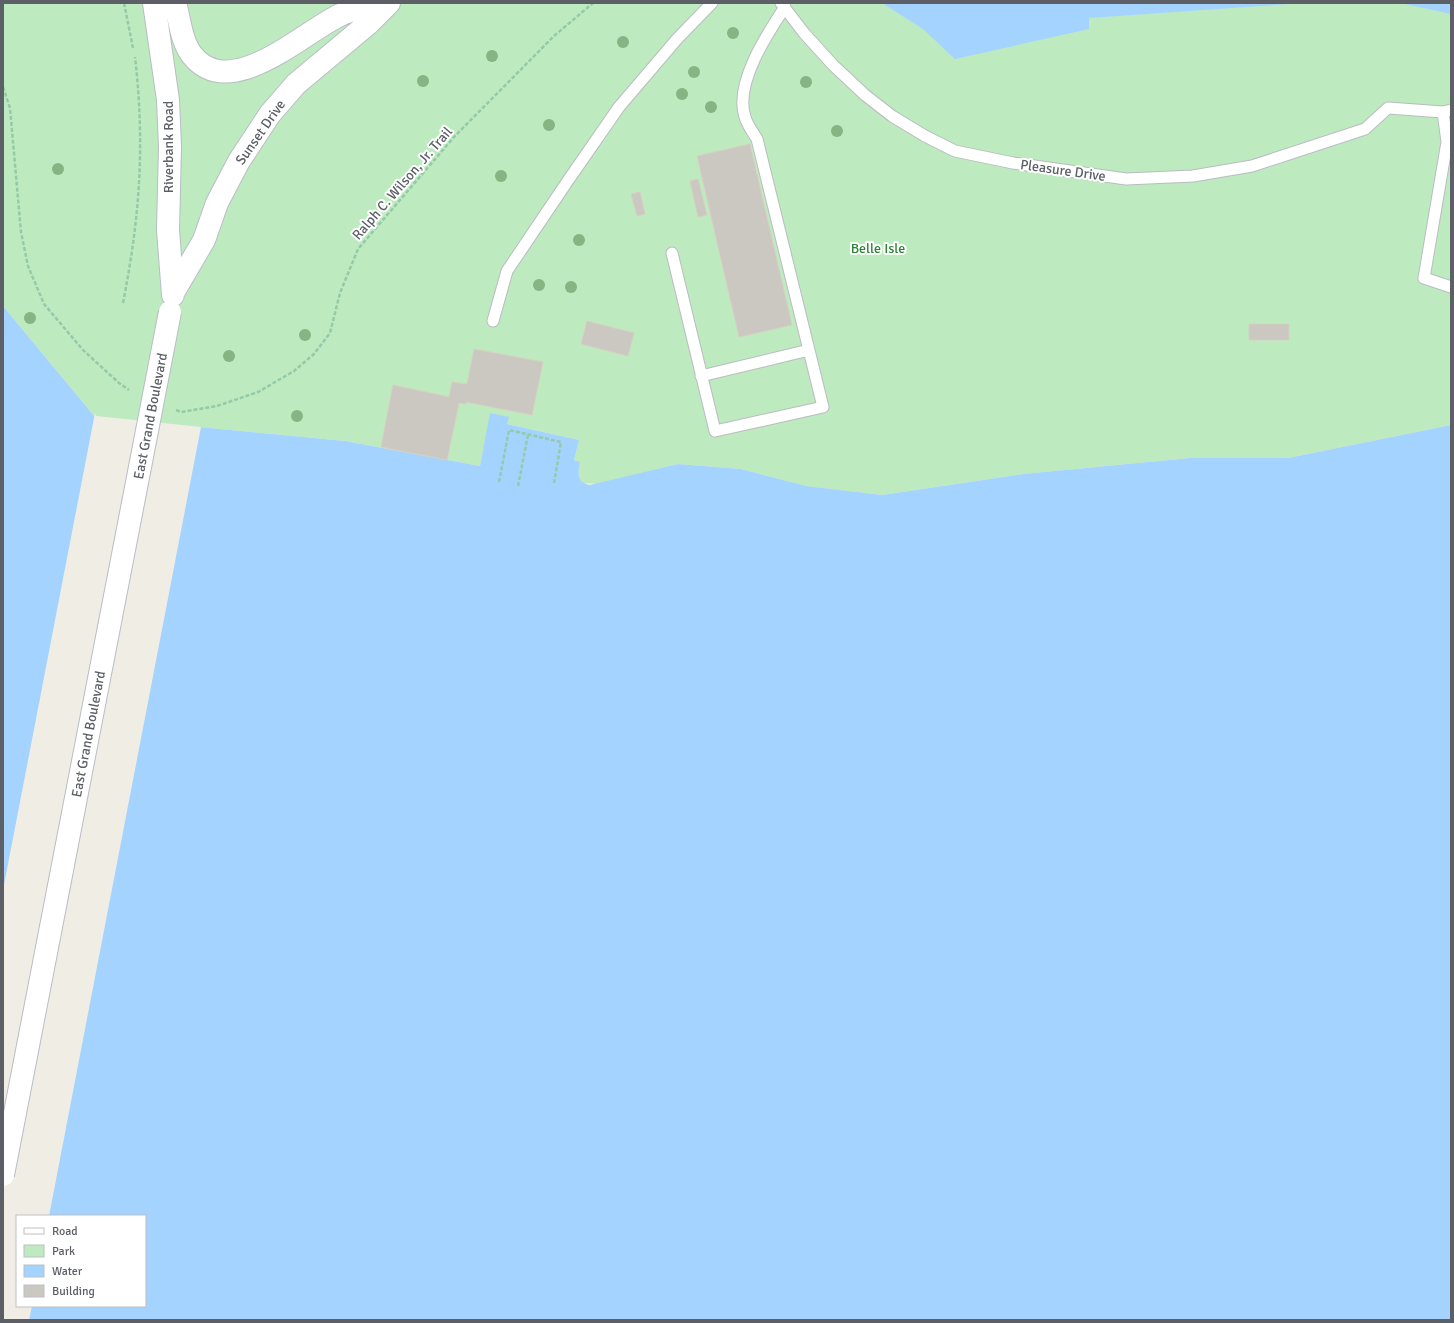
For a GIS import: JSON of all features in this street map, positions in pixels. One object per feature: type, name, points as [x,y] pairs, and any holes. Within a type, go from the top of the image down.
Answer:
[{"type":"street","name":"Riverbank Road","points":[[154,3],[168,100],[170,147],[168,230],[172,302]]},
{"type":"street","points":[[175,3],[185,44],[192,56],[215,70],[228,72],[241,70],[260,63],[340,15],[378,3]]},
{"type":"street","name":"Sunset Drive","points":[[172,302],[204,240],[217,203],[239,161],[270,114],[296,84],[369,23],[389,3]]},
{"type":"street","name":"East Grand Boulevard","points":[[3,1175],[172,302]]},
{"type":"lane","points":[[493,321],[508,270],[567,182],[619,107],[677,39],[712,3]]},
{"type":"lane","points":[[672,253],[715,431],[823,407],[757,139],[745,117],[743,102],[748,77],[763,40],[783,5]]},
{"type":"lane","name":"Pleasure Drive","points":[[783,5],[833,65],[865,95],[892,116],[925,136],[955,151],[1013,163],[1126,179],[1193,176],[1252,166],[1358,132],[1365,129],[1388,108],[1447,111]]},
{"type":"lane","points":[[1447,111],[1447,142],[1424,278],[1451,287]]},
{"type":"lane","points":[[701,376],[809,350]]},
{"type":"path","points":[[123,303],[136,232],[140,179],[141,134],[134,51],[124,3]]},
{"type":"path","name":"Ralph C. Wilson, Jr. Trail","points":[[174,410],[181,412],[217,406],[258,392],[294,371],[314,354],[330,333],[340,293],[358,249],[454,137],[554,36],[593,3]]},
{"type":"path","points":[[3,87],[10,108],[21,232],[28,266],[44,304],[83,350],[119,383],[132,392]]},
{"type":"path","points":[[499,482],[509,430],[561,442],[554,482]]},
{"type":"path","points":[[518,486],[528,435]]},
{"type":"green space","name":"Belle Isle","points":[[3,3],[1451,3],[1451,425],[1288,458],[1190,458],[1023,474],[882,495],[805,486],[741,469],[678,464],[598,484],[583,483],[578,476],[580,462],[574,460],[579,440],[507,424],[491,413],[480,466],[345,441],[95,417],[3,306]]},
{"type":"water","points":[[882,3],[1303,3],[1089,18],[1089,29],[955,59],[923,29]]},
{"type":"water","points":[[1400,3],[1451,3],[1451,14]]},
{"type":"water","points":[[3,306],[95,417],[345,441],[480,466],[490,413],[509,417],[507,424],[579,440],[574,460],[580,462],[580,480],[585,484],[590,485],[678,464],[741,469],[806,486],[882,495],[1023,474],[1190,458],[1288,458],[1451,425],[1451,1320],[3,1320]]},
{"type":"pier","points":[[95,413],[96,416],[201,427],[49,1215],[16,1215],[16,1307],[32,1307],[29,1320],[3,1320],[3,890]]},
{"type":"building","points":[[750,144],[792,325],[739,337],[697,156]]},
{"type":"building","points":[[698,179],[707,215],[698,217],[690,181]]},
{"type":"building","points":[[640,192],[645,214],[637,216],[631,194]]},
{"type":"building","points":[[587,321],[634,333],[628,356],[581,344]]},
{"type":"building","points":[[1249,324],[1289,324],[1289,340],[1249,340]]},
{"type":"building","points":[[474,349],[543,362],[532,415],[466,402],[466,404],[459,403],[447,460],[381,447],[393,385],[449,397],[452,382],[467,384]]}]
